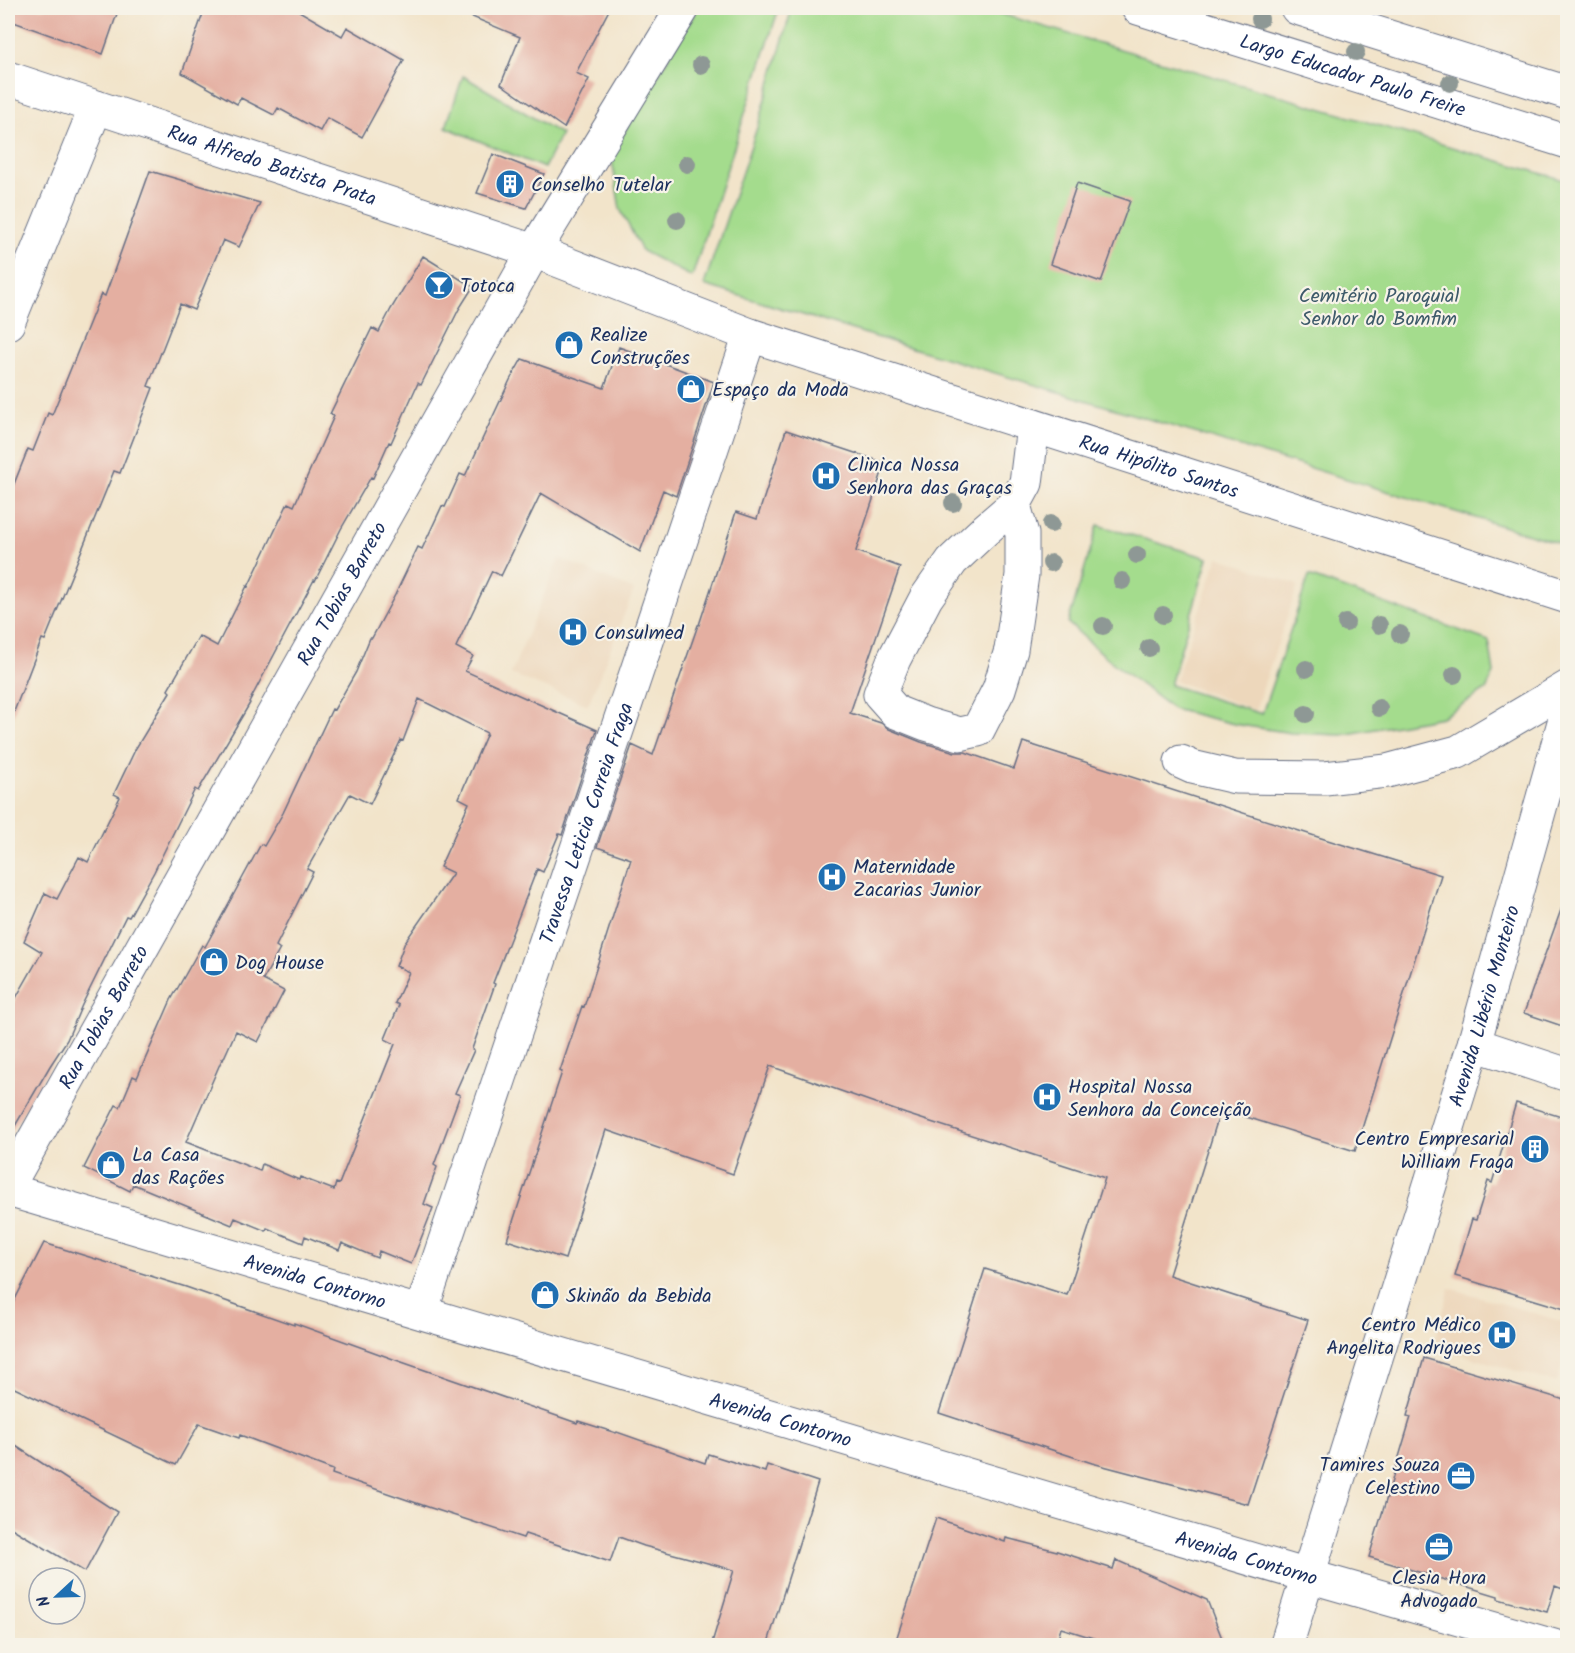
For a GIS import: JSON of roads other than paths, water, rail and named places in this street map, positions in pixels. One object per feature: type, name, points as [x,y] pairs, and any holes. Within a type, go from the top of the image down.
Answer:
[{"type":"street","name":"Rua Tobias Barreto","points":[[8,1188],[534,251],[684,8]]},
{"type":"street","name":"Largo Educador Paulo Freire","points":[[1138,8],[1568,142]]},
{"type":"street","points":[[1298,8],[1568,93]]},
{"type":"street","name":"Rua Alfredo Batista Prata","points":[[8,78],[534,251],[750,335]]},
{"type":"street","points":[[8,323],[96,106]]},
{"type":"street","name":"Rua Hipólito Santos","points":[[750,335],[1568,597]]},
{"type":"street","name":"Travessa Leticia Correia Fraga","points":[[421,1312],[750,335]]},
{"type":"street","points":[[1014,505],[1022,534],[1022,575],[1011,650],[999,689],[978,730],[960,734],[896,712],[880,694],[894,658],[926,598],[952,561],[1014,505],[1026,483],[1033,426]]},
{"type":"street","points":[[1181,762],[1192,767],[1235,777],[1325,778],[1387,771],[1458,752],[1568,687]]},
{"type":"street","name":"Avenida Libério Monteiro","points":[[1286,1646],[1474,1044],[1568,708]]},
{"type":"street","points":[[1474,1044],[1568,1075]]},
{"type":"street","name":"Avenida Contorno","points":[[8,1188],[1308,1576],[1554,1646]]},
{"type":"place","name":"Conselho Tutelar","points":[[510,184]]},
{"type":"place","name":"Totoca","points":[[439,285]]},
{"type":"place","name":"Realize Construções","points":[[569,345]]},
{"type":"place","name":"Espaço da Moda","points":[[691,389]]},
{"type":"place","name":"Clinica Nossa Senhora das Graças","points":[[826,476]]},
{"type":"place","name":"Consulmed","points":[[573,632]]},
{"type":"place","name":"Maternidade Zacarias Junior","points":[[832,877]]},
{"type":"place","name":"Dog House","points":[[214,962]]},
{"type":"place","name":"Hospital Nossa Senhora da Conceição","points":[[1047,1097]]},
{"type":"place","name":"Centro Empresarial William Fraga","points":[[1535,1149]]},
{"type":"place","name":"La Casa das Rações","points":[[111,1165]]},
{"type":"place","name":"Skinão da Bebida","points":[[545,1295]]},
{"type":"place","name":"Centro Médico Angelita Rodrigues","points":[[1502,1335]]},
{"type":"place","name":"Tamires Souza Celestino","points":[[1461,1476]]},
{"type":"place","name":"Clesia Hora Advogado","points":[[1439,1547]]},
{"type":"park label","name":"Cemitério Paroquial Senhor do Bomfim","points":[[1379,306]]}]
